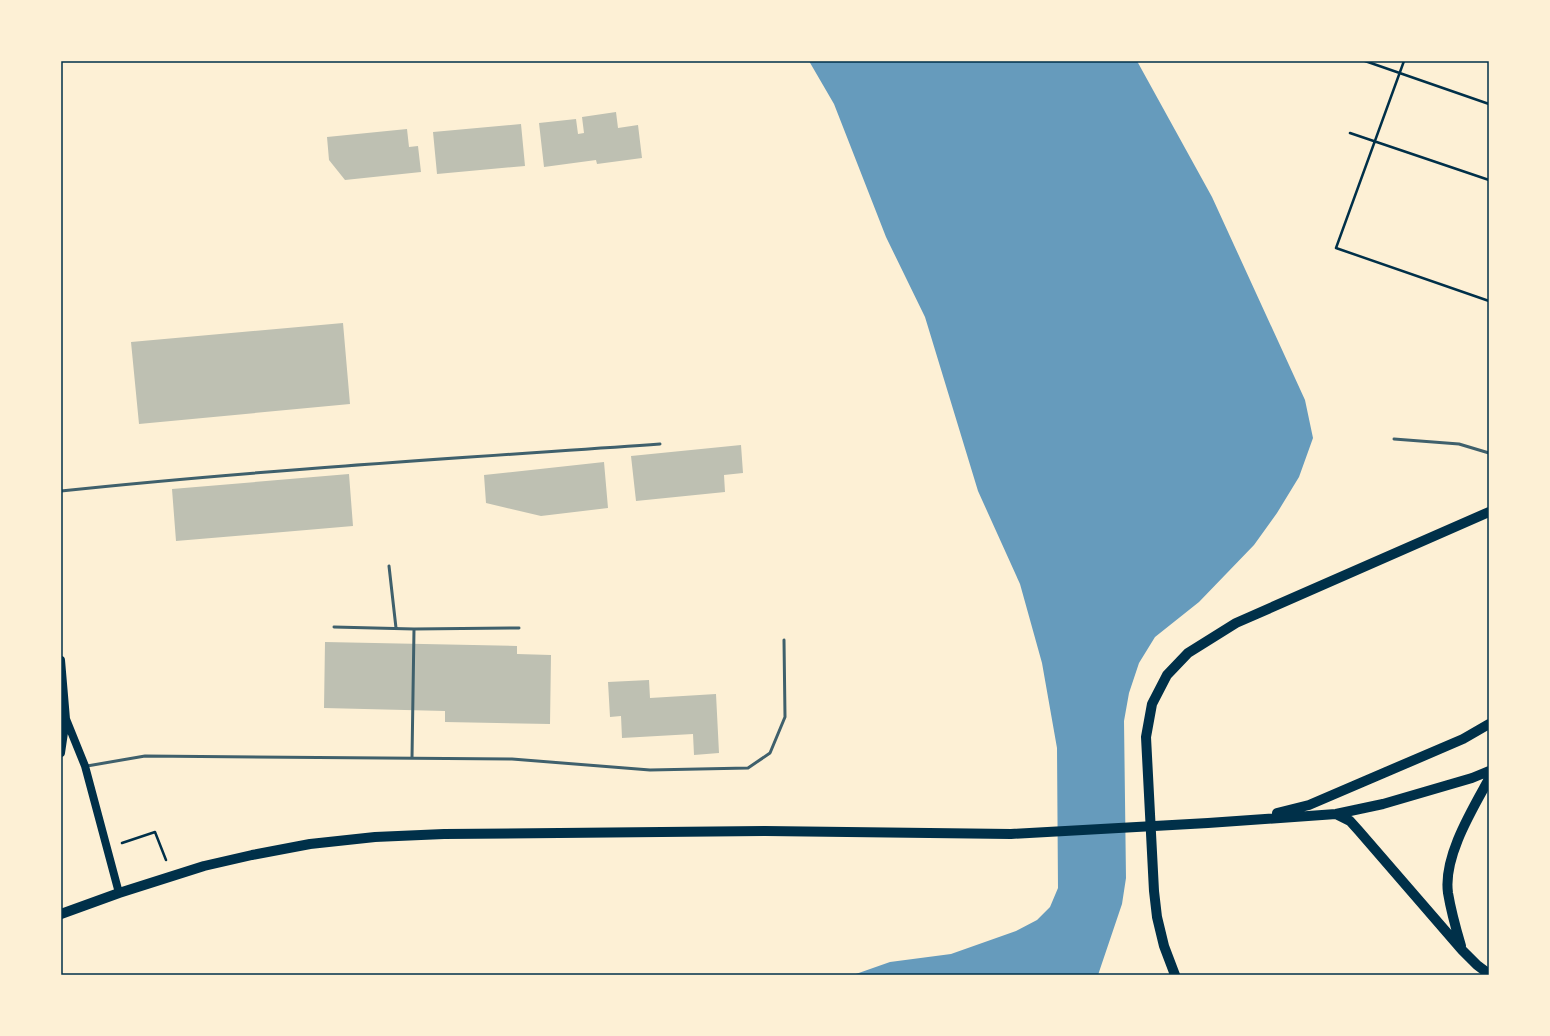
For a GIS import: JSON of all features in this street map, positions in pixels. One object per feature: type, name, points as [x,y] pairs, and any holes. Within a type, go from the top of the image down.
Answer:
[{"type":"main road","points":[[1175,975],[1164,946],[1154,897],[1146,737],[1152,704],[1167,675],[1188,653],[1211,637],[1236,623],[1489,512]]},
{"type":"main road","points":[[61,660],[66,719],[61,753]]},
{"type":"main road","points":[[66,719],[85,766],[119,893]]},
{"type":"main road","points":[[1252,820],[1309,805],[1463,739],[1489,724]]},
{"type":"main road","points":[[61,914],[119,893],[204,866],[310,844],[375,837],[444,834],[765,831],[1011,834],[1208,824],[1336,814],[1383,804],[1472,778],[1489,771]]},
{"type":"main road","points":[[1462,950],[1448,892],[1448,873],[1457,841],[1471,811],[1489,779]]},
{"type":"main road","points":[[1336,814],[1350,821],[1360,831],[1462,950],[1477,965],[1489,974]]},
{"type":"lane","points":[[1394,439],[1459,444],[1489,453]]},
{"type":"lane","points":[[61,491],[366,464],[660,444]]},
{"type":"lane","points":[[389,566],[396,628]]},
{"type":"lane","points":[[334,627],[414,629],[519,628]]},
{"type":"lane","points":[[412,758],[414,629]]},
{"type":"lane","points":[[85,766],[145,756],[512,759],[650,770],[748,768],[770,753],[785,716],[784,640]]},
{"type":"path","points":[[1364,61],[1489,104]]},
{"type":"path","points":[[1404,61],[1336,248],[1489,300]]},
{"type":"path","points":[[1350,133],[1489,180]]},
{"type":"path","points":[[107,849],[155,832],[172,876]]},
{"type":"water","points":[[809,61],[1137,61],[1212,197],[1305,400],[1313,438],[1299,477],[1277,513],[1254,545],[1199,602],[1155,637],[1139,663],[1129,693],[1124,721],[1126,878],[1122,904],[1098,975],[853,975],[890,962],[951,954],[1016,931],[1037,920],[1050,907],[1058,888],[1057,748],[1042,663],[1020,584],[978,491],[925,317],[886,237],[834,104]]},
{"type":"building","points":[[616,112],[618,128],[638,125],[642,158],[597,164],[596,160],[544,167],[539,123],[576,119],[578,134],[584,133],[582,117]]},
{"type":"building","points":[[521,124],[525,166],[437,174],[433,132]]},
{"type":"building","points":[[407,129],[409,147],[418,146],[421,172],[345,180],[329,160],[327,137]]},
{"type":"building","points":[[343,323],[350,404],[139,424],[131,342]]},
{"type":"building","points":[[741,445],[743,473],[724,475],[725,492],[636,501],[631,456]]},
{"type":"building","points":[[604,462],[608,508],[541,516],[486,503],[484,475]]},
{"type":"building","points":[[349,474],[353,526],[176,541],[172,489]]},
{"type":"building","points":[[325,642],[517,646],[517,654],[551,655],[550,724],[445,722],[445,711],[324,708]]},
{"type":"building","points":[[649,680],[650,698],[716,694],[719,753],[694,755],[693,734],[622,738],[621,716],[610,717],[608,682]]}]
